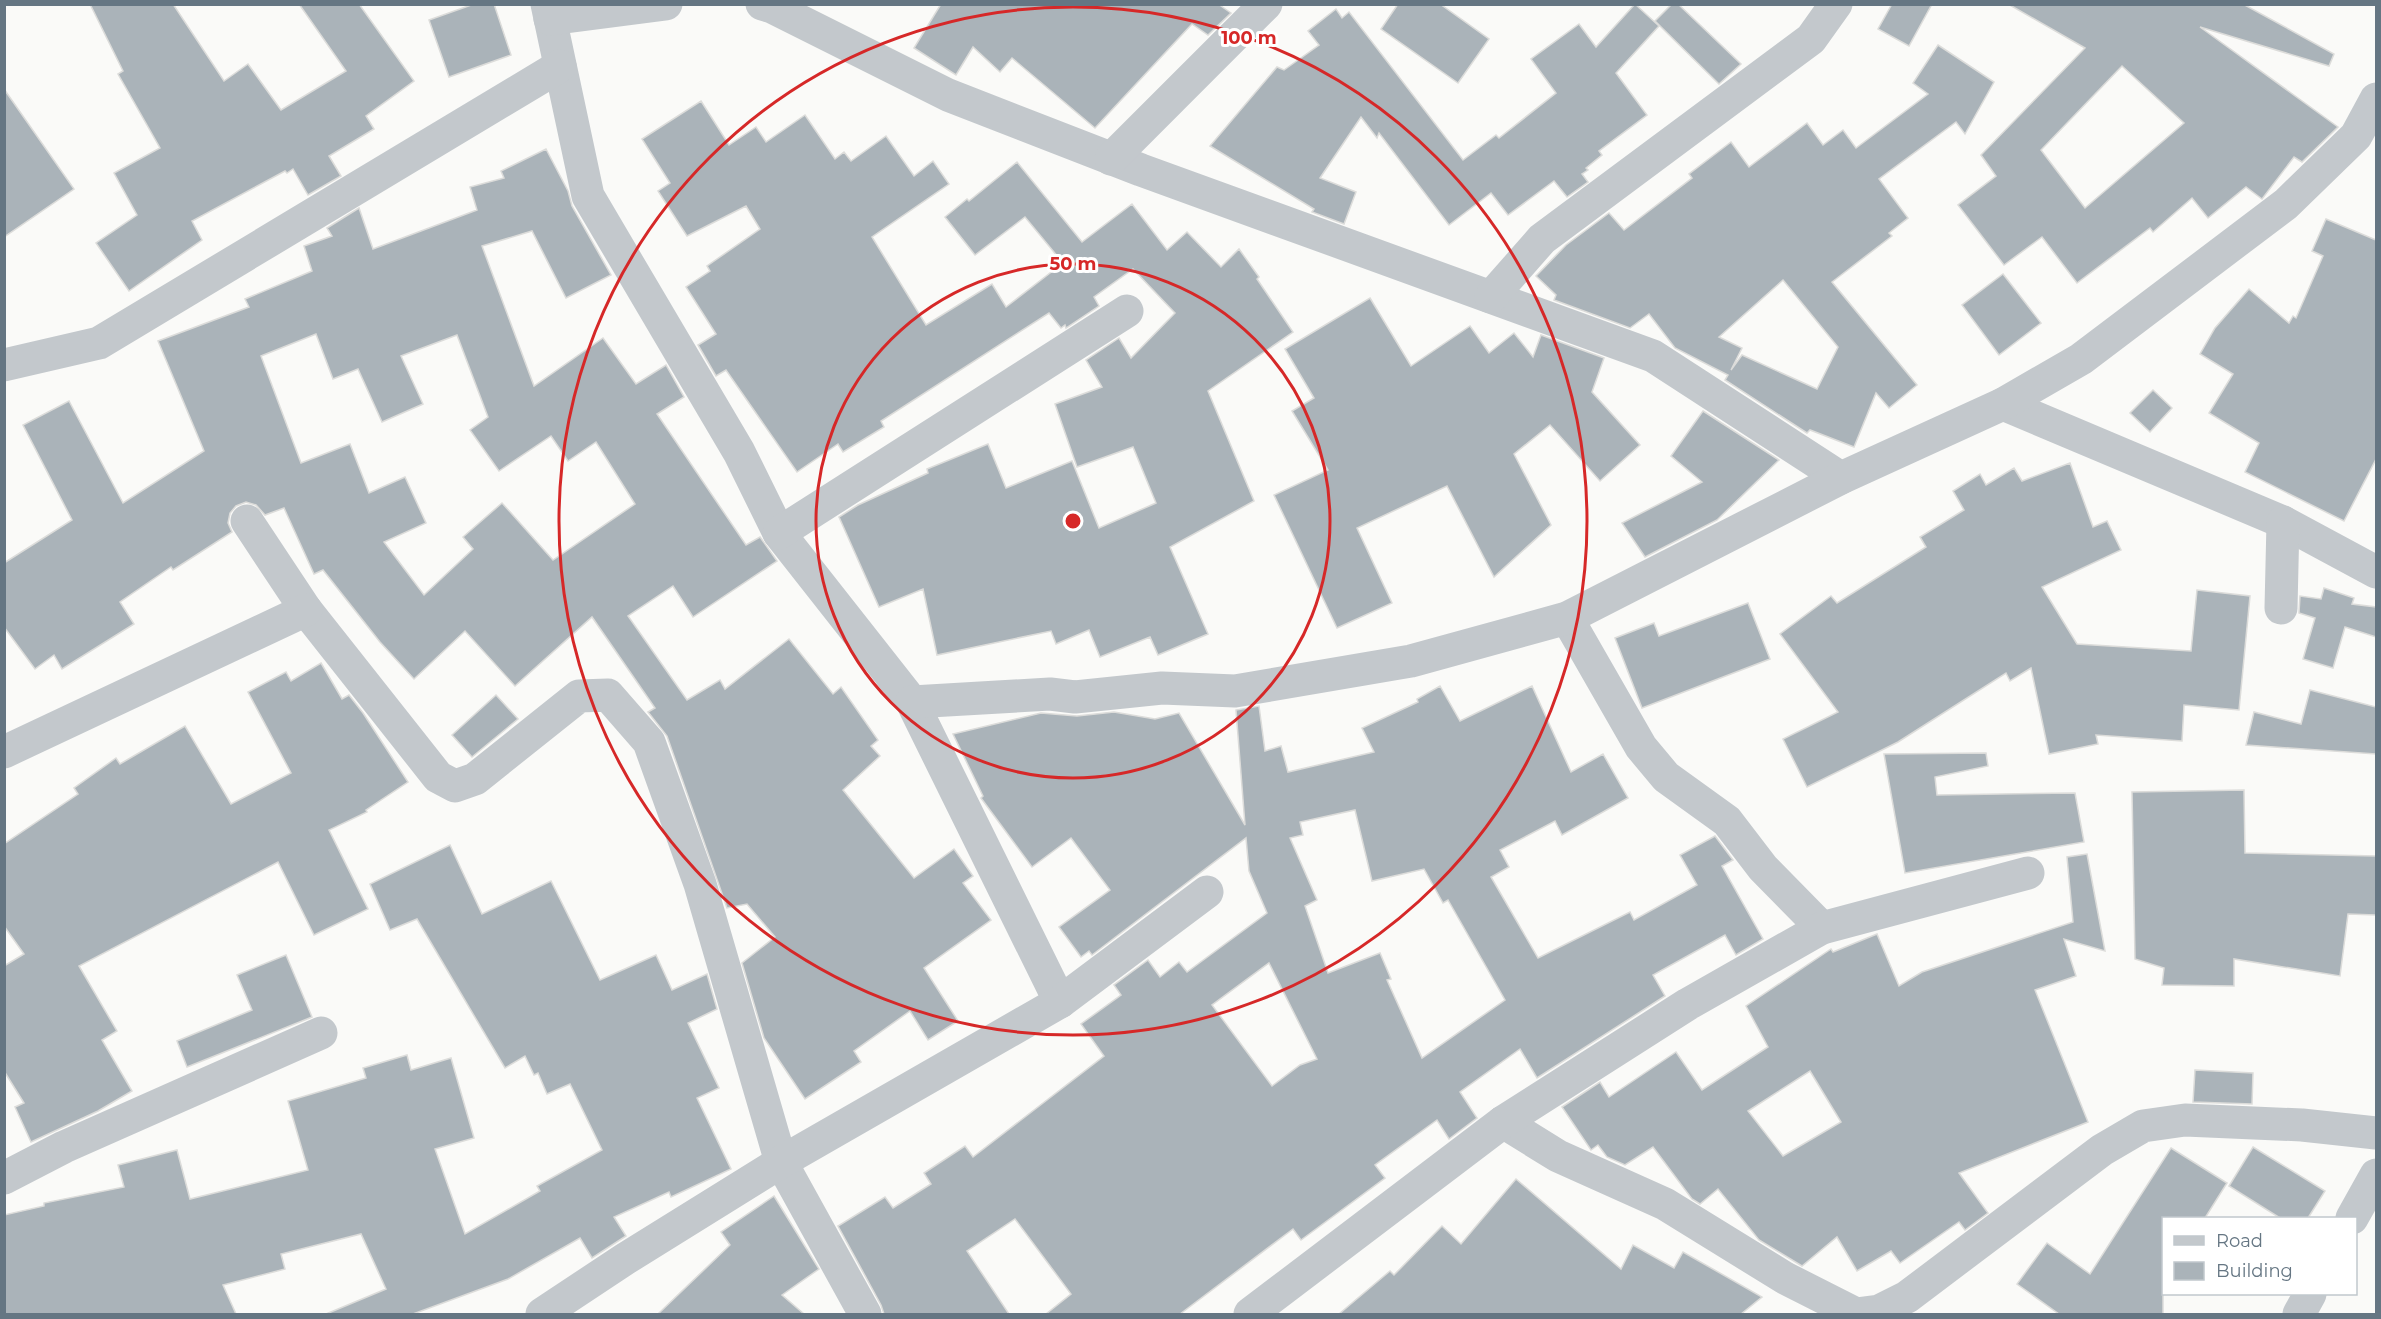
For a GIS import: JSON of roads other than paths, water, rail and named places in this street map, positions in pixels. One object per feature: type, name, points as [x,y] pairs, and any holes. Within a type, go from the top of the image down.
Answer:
[{"type":"street","points":[[666,4],[549,12],[588,196],[739,452],[779,533],[912,702],[1060,1002]]},
{"type":"street","points":[[762,4],[948,94],[1111,159],[1653,356],[1841,478]]},
{"type":"street","points":[[1111,159],[1266,4]]},
{"type":"street","points":[[1491,297],[1542,240],[1811,39],[1836,4]]},
{"type":"street","points":[[4,365],[99,343],[560,66]]},
{"type":"street","points":[[912,702],[1050,694],[1075,697],[1162,688],[1235,691],[1411,661],[1567,618],[1841,478],[2003,404],[2081,359],[2286,204],[2356,136],[2376,99]]},
{"type":"street","points":[[779,533],[1127,310]]},
{"type":"street","points":[[2003,404],[2283,522],[2376,572]]},
{"type":"street","points":[[247,521],[306,610],[438,777],[455,786],[475,778],[579,696],[608,695],[649,742],[700,884],[781,1162],[866,1314]]},
{"type":"street","points":[[2281,608],[2283,522]]},
{"type":"street","points":[[4,752],[306,610]]},
{"type":"street","points":[[1567,618],[1641,747],[1666,777],[1727,821],[1763,868],[1822,928]]},
{"type":"street","points":[[1250,1314],[1503,1122],[1688,1004],[1822,928],[2028,873]]},
{"type":"street","points":[[542,1314],[624,1259],[781,1162],[1060,1002],[1208,892]]},
{"type":"street","points":[[4,1178],[64,1147],[321,1033]]},
{"type":"street","points":[[1503,1122],[1558,1156],[1665,1204],[1785,1278],[1856,1314],[1879,1311],[1907,1297],[2102,1150],[2143,1126],[2185,1120],[2302,1125],[2376,1134]]},
{"type":"street","points":[[2353,1217],[2376,1175]]},
{"type":"street","points":[[2299,1314],[2309,1295]]}]
